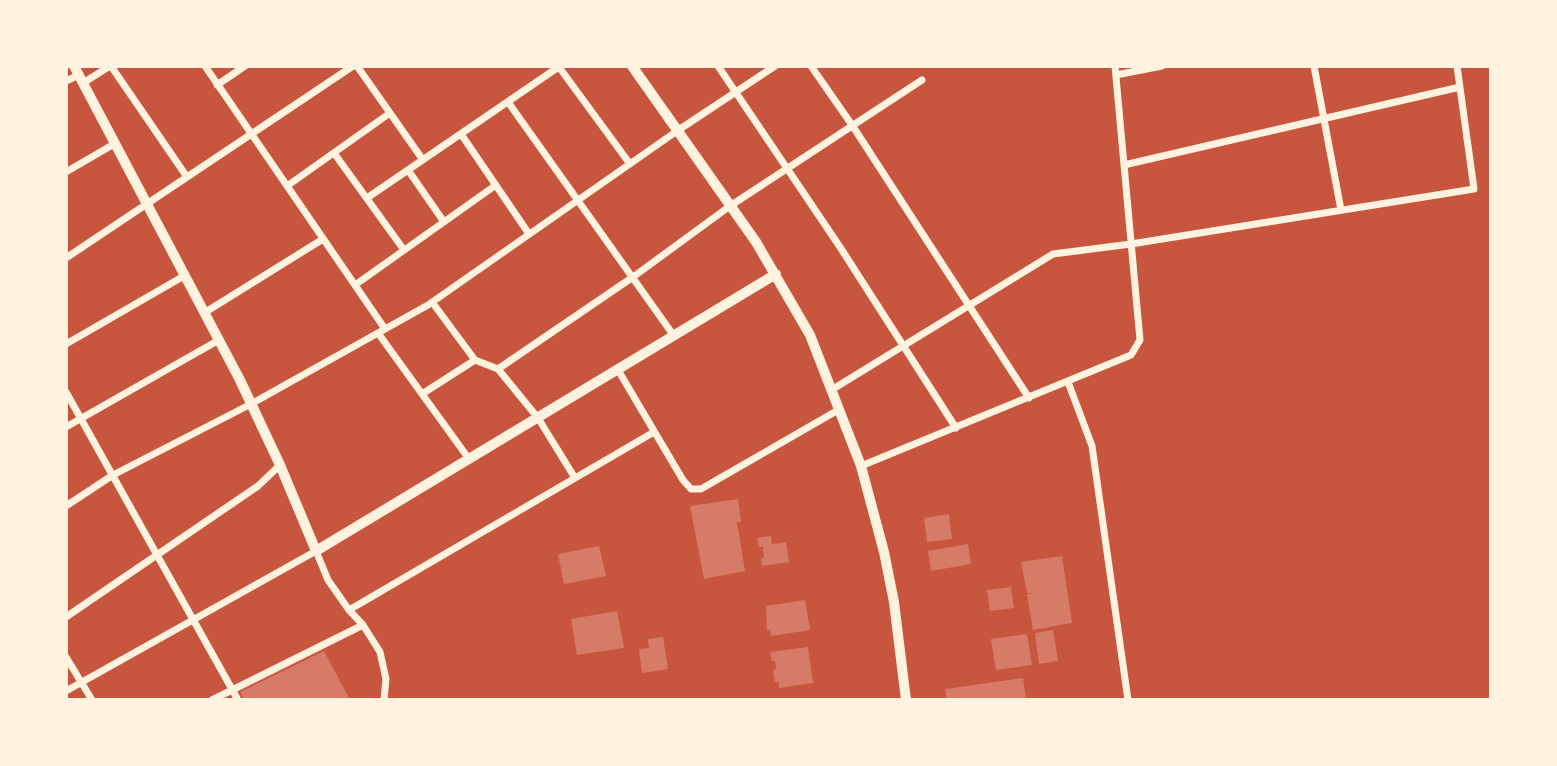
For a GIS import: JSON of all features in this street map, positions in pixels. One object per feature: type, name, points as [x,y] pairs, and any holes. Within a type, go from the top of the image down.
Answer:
[{"type":"street","points":[[66,81],[110,66],[187,177]]},
{"type":"street","points":[[205,66],[355,285],[422,394],[469,459]]},
{"type":"street","points":[[217,85],[245,66]]},
{"type":"street","points":[[66,258],[355,66],[423,160]]},
{"type":"street","points":[[632,66],[776,274],[810,335],[861,466],[884,552],[894,602],[906,699]]},
{"type":"street","points":[[718,66],[956,428]]},
{"type":"street","points":[[66,506],[113,475],[251,404],[432,302],[775,66]]},
{"type":"street","points":[[811,66],[1029,398]]},
{"type":"street","points":[[861,466],[1131,355],[1140,340],[1116,71],[1162,66]]},
{"type":"street","points":[[1314,66],[1341,211]]},
{"type":"street","points":[[833,389],[1053,254],[1474,189],[1457,66]]},
{"type":"street","points":[[367,198],[559,67],[630,164]]},
{"type":"street","points":[[79,75],[251,404],[281,466],[328,580],[380,652],[386,679],[384,699]]},
{"type":"street","points":[[498,369],[633,277],[730,206],[922,80]]},
{"type":"street","points":[[1124,164],[1460,88]]},
{"type":"street","points":[[508,102],[674,336]]},
{"type":"street","points":[[287,186],[390,113]]},
{"type":"street","points":[[461,134],[529,234]]},
{"type":"street","points":[[66,172],[114,144]]},
{"type":"street","points":[[334,153],[404,250]]},
{"type":"street","points":[[408,170],[444,222]]},
{"type":"street","points":[[355,285],[496,185]]},
{"type":"street","points":[[204,313],[323,239]]},
{"type":"street","points":[[66,691],[316,551],[776,274]]},
{"type":"street","points":[[66,344],[184,276]]},
{"type":"street","points":[[432,302],[475,360],[498,369],[538,418],[575,478]]},
{"type":"street","points":[[66,427],[219,340]]},
{"type":"street","points":[[422,394],[475,360]]},
{"type":"street","points":[[618,370],[683,480],[691,489],[701,489],[840,409]]},
{"type":"street","points":[[1068,382],[1093,446],[1128,699]]},
{"type":"street","points":[[66,392],[238,699]]},
{"type":"street","points":[[349,610],[654,432]]},
{"type":"street","points":[[66,617],[258,486],[281,466]]},
{"type":"street","points":[[212,699],[363,625]]},
{"type":"street","points":[[66,657],[92,699]]},
{"type":"building","points":[[738,499],[741,522],[737,522],[745,571],[704,579],[690,506]]},
{"type":"building","points":[[949,514],[952,539],[927,542],[924,518]]},
{"type":"building","points":[[771,536],[772,544],[786,542],[789,562],[762,566],[763,547],[759,547],[757,538]]},
{"type":"building","points":[[968,544],[971,564],[931,571],[928,551]]},
{"type":"building","points":[[599,546],[606,576],[564,584],[558,554]]},
{"type":"building","points":[[1062,556],[1072,623],[1033,630],[1027,594],[1036,593],[1027,593],[1021,562]]},
{"type":"building","points":[[1011,587],[1014,608],[990,611],[987,590]]},
{"type":"building","points":[[805,600],[810,630],[771,636],[770,630],[767,630],[766,606]]},
{"type":"building","points":[[617,611],[624,648],[577,655],[571,619]]},
{"type":"building","points":[[1053,630],[1058,661],[1039,664],[1035,633]]},
{"type":"building","points":[[1027,634],[1032,665],[996,670],[991,639]]},
{"type":"building","points":[[663,637],[668,669],[642,673],[639,649],[649,648],[648,639]]},
{"type":"building","points":[[808,647],[813,683],[779,688],[773,670],[776,669],[775,661],[772,661],[770,652]]},
{"type":"building","points":[[324,651],[350,700],[244,700],[240,692]]},
{"type":"building","points":[[1023,678],[1026,700],[947,700],[945,689]]}]
